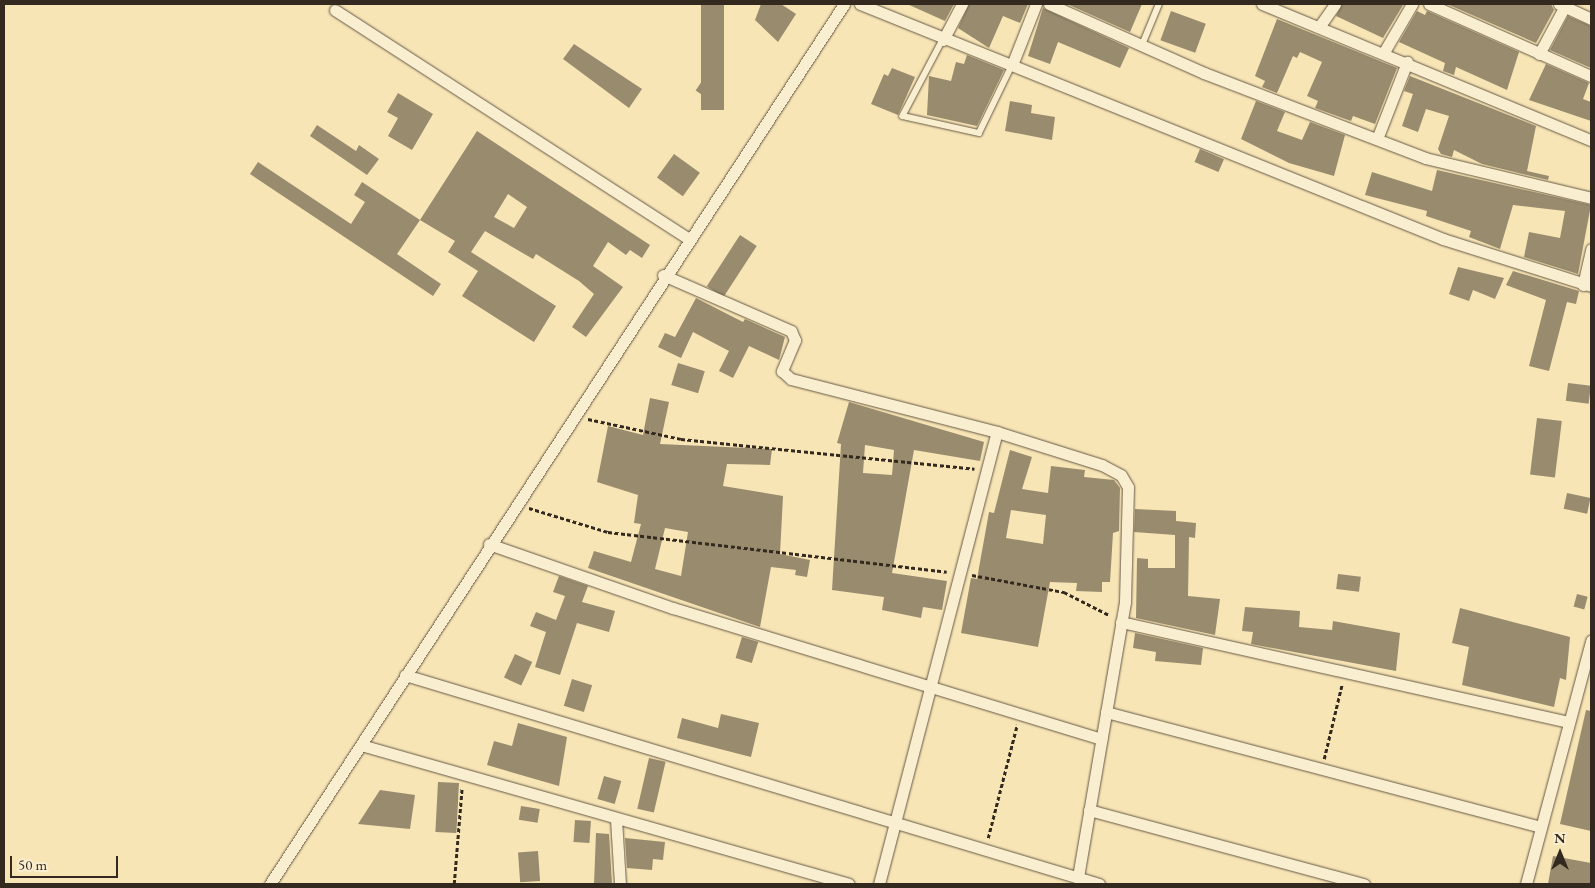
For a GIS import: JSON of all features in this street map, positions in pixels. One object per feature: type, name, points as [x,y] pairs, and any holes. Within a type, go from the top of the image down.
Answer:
[{"type":"street","points":[[270,884],[663,275],[844,4]]},
{"type":"street","points":[[860,4],[943,40],[1012,65],[1443,239],[1587,286],[1591,249]]},
{"type":"street","points":[[943,40],[962,4]]},
{"type":"street","points":[[1012,65],[1036,4]]},
{"type":"street","points":[[1049,4],[1142,45],[1377,140],[1465,170],[1591,198]]},
{"type":"street","points":[[1265,4],[1319,28],[1384,52],[1591,140]]},
{"type":"street","points":[[1319,28],[1335,4]]},
{"type":"street","points":[[1384,52],[1412,4]]},
{"type":"street","points":[[1429,4],[1591,76]]},
{"type":"street","points":[[1539,54],[1563,4],[1591,19]]},
{"type":"street","points":[[335,10],[688,238]]},
{"type":"street","points":[[1377,140],[1407,62]]},
{"type":"street","points":[[663,275],[791,331],[795,340],[782,371],[792,379],[997,432],[1102,465],[1121,475],[1128,487],[1121,622],[1078,878]]},
{"type":"street","points":[[878,884],[956,573],[997,432]]},
{"type":"street","points":[[489,544],[673,608],[1101,739]]},
{"type":"street","points":[[1121,622],[1567,722]]},
{"type":"street","points":[[1526,884],[1567,722],[1591,641]]},
{"type":"street","points":[[405,675],[1099,884]]},
{"type":"street","points":[[1106,712],[1541,827]]},
{"type":"street","points":[[361,745],[849,884]]},
{"type":"street","points":[[1089,810],[1364,884]]},
{"type":"street","points":[[616,819],[620,884]]},
{"type":"lane","points":[[1142,45],[1159,4]]},
{"type":"lane","points":[[943,40],[903,116],[979,133],[1012,65]]},
{"type":"path","points":[[572,415],[681,439],[987,470]]},
{"type":"path","points":[[515,503],[608,532],[956,573],[1064,592],[1121,622]]},
{"type":"path","points":[[1322,769],[1345,672]]},
{"type":"path","points":[[985,850],[1020,714]]},
{"type":"path","points":[[454,884],[462,775]]},
{"type":"building","points":[[701,4],[724,4],[724,110],[701,110]]},
{"type":"building","points":[[761,4],[781,4],[796,14],[778,42],[755,20]]},
{"type":"building","points":[[907,4],[954,4],[945,21]]},
{"type":"building","points":[[969,4],[1028,4],[1020,23],[1003,16],[989,48],[958,28]]},
{"type":"building","points":[[1067,4],[1142,4],[1130,32]]},
{"type":"building","points":[[1342,4],[1403,5],[1383,38],[1336,16]]},
{"type":"building","points":[[1447,4],[1551,4],[1554,10],[1536,43]]},
{"type":"building","points":[[1043,8],[1129,48],[1120,68],[1058,42],[1050,64],[1028,56]]},
{"type":"building","points":[[1171,11],[1206,24],[1195,53],[1160,40]]},
{"type":"building","points":[[1417,11],[1425,15],[1427,11],[1519,52],[1507,90],[1456,67],[1454,75],[1443,71],[1445,63],[1399,42]]},
{"type":"building","points":[[1568,16],[1591,26],[1591,68],[1550,50]]},
{"type":"building","points":[[1277,19],[1397,68],[1375,124],[1353,116],[1351,121],[1315,108],[1318,101],[1307,96],[1322,62],[1300,52],[1297,58],[1293,56],[1277,93],[1262,87],[1265,81],[1255,76]]},
{"type":"building","points":[[574,44],[642,89],[629,108],[563,59]]},
{"type":"building","points":[[967,55],[1004,70],[977,126],[927,115],[929,76],[951,81],[956,62],[964,64]]},
{"type":"building","points":[[1546,64],[1589,83],[1583,99],[1591,102],[1591,121],[1529,100]]},
{"type":"building","points":[[892,68],[915,77],[898,115],[871,104],[884,74],[888,76]]},
{"type":"building","points":[[1410,76],[1536,126],[1527,171],[1549,176],[1548,180],[1482,164],[1454,150],[1452,157],[1441,154],[1438,149],[1449,116],[1426,109],[1418,132],[1402,126],[1413,94],[1404,91]]},
{"type":"building","points":[[704,78],[723,91],[715,103],[696,90]]},
{"type":"building","points":[[398,93],[433,114],[412,150],[388,136],[398,118],[387,112]]},
{"type":"building","points":[[1010,101],[1032,105],[1031,113],[1055,117],[1052,140],[1005,131]]},
{"type":"building","points":[[1256,101],[1285,112],[1277,131],[1302,140],[1310,122],[1345,135],[1334,176],[1289,163],[1241,139]]},
{"type":"building","points":[[317,125],[356,151],[359,145],[379,159],[367,175],[310,136]]},
{"type":"building","points":[[477,131],[650,245],[642,258],[630,250],[626,255],[608,242],[593,266],[623,287],[586,337],[572,327],[594,294],[579,281],[536,254],[533,259],[485,231],[471,252],[556,306],[534,342],[462,296],[478,271],[448,252],[455,241],[420,220]],"holes":[[[508,194],[527,207],[514,228],[494,217]]]},
{"type":"building","points":[[1200,149],[1224,159],[1218,172],[1195,162]]},
{"type":"building","points":[[674,154],[700,173],[683,196],[657,177]]},
{"type":"building","points":[[258,162],[351,224],[365,202],[354,195],[362,182],[420,220],[397,254],[441,284],[433,296],[250,174]]},
{"type":"building","points":[[1437,170],[1591,205],[1578,274],[1524,257],[1529,232],[1560,238],[1565,211],[1513,205],[1500,249],[1469,237],[1471,231],[1426,216],[1427,211],[1365,195],[1372,172],[1432,191]]},
{"type":"building","points":[[740,235],[757,246],[724,297],[707,286]]},
{"type":"building","points":[[1458,267],[1504,278],[1495,299],[1473,290],[1469,301],[1449,294]]},
{"type":"building","points":[[1513,271],[1579,291],[1576,304],[1567,302],[1549,371],[1529,366],[1546,300],[1506,285]]},
{"type":"building","points":[[696,298],[743,322],[745,319],[785,337],[779,360],[749,346],[733,378],[719,371],[729,351],[693,332],[681,358],[658,347],[665,333],[675,337]]},
{"type":"building","points":[[678,363],[705,371],[698,393],[671,385]]},
{"type":"building","points":[[1568,383],[1591,386],[1589,404],[1566,401]]},
{"type":"building","points":[[650,398],[669,402],[660,444],[772,449],[770,465],[727,464],[723,486],[783,496],[780,554],[810,560],[807,577],[795,575],[796,570],[771,567],[760,627],[588,568],[594,551],[631,562],[641,524],[634,523],[638,495],[597,482],[608,426],[643,435]],"holes":[[[665,528],[688,532],[681,576],[655,569]]]},
{"type":"building","points":[[849,402],[984,442],[980,461],[914,450],[892,573],[947,581],[942,610],[923,607],[921,618],[882,610],[884,597],[832,590],[841,444],[837,443]],"holes":[[[865,445],[894,450],[892,475],[863,473]]]},
{"type":"building","points":[[1537,418],[1562,421],[1555,478],[1530,475]]},
{"type":"building","points":[[1010,450],[1032,457],[1022,489],[1048,493],[1051,466],[1085,470],[1084,477],[1114,480],[1120,488],[1119,531],[1113,533],[1110,582],[1102,582],[1102,592],[1076,591],[1077,583],[1050,582],[1038,647],[961,633],[971,578],[977,579],[989,512],[994,513]],"holes":[[[1011,510],[1046,515],[1043,544],[1006,538]]]},
{"type":"building","points":[[1567,493],[1590,498],[1587,514],[1564,509]]},
{"type":"building","points":[[1135,509],[1176,511],[1176,521],[1196,523],[1195,538],[1189,537],[1188,596],[1220,599],[1215,635],[1136,618],[1137,558],[1148,559],[1148,568],[1175,568],[1175,535],[1134,532]]},
{"type":"building","points":[[1338,574],[1361,577],[1359,592],[1336,589]]},
{"type":"building","points":[[559,576],[588,586],[582,602],[615,611],[609,632],[577,623],[560,675],[535,667],[546,632],[530,626],[536,612],[556,620],[565,596],[553,592]]},
{"type":"building","points":[[1577,594],[1588,597],[1584,609],[1574,607]]},
{"type":"building","points":[[1245,607],[1300,611],[1299,627],[1332,630],[1333,621],[1400,633],[1396,671],[1251,644],[1253,632],[1242,631]]},
{"type":"building","points":[[1460,608],[1570,637],[1566,680],[1560,678],[1554,707],[1462,685],[1469,647],[1452,643]]},
{"type":"building","points":[[1135,633],[1203,648],[1201,665],[1155,661],[1156,652],[1133,648]]},
{"type":"building","points":[[742,637],[758,642],[752,663],[736,658]]},
{"type":"building","points":[[515,654],[532,662],[521,686],[504,678]]},
{"type":"building","points":[[572,679],[592,685],[584,712],[564,706]]},
{"type":"building","points":[[1586,710],[1591,711],[1591,831],[1560,824]]},
{"type":"building","points":[[721,714],[759,723],[751,757],[677,738],[682,718],[718,728]]},
{"type":"building","points":[[518,723],[567,737],[559,786],[487,765],[494,741],[512,746]]},
{"type":"building","points":[[649,758],[666,762],[654,812],[637,809]]},
{"type":"building","points":[[604,776],[621,781],[615,804],[597,799]]},
{"type":"building","points":[[438,782],[459,783],[456,833],[435,832]]},
{"type":"building","points":[[380,790],[415,795],[410,829],[358,824]]},
{"type":"building","points":[[521,806],[540,809],[538,823],[519,820]]},
{"type":"building","points":[[575,820],[591,821],[589,843],[573,842]]},
{"type":"building","points":[[596,833],[609,834],[612,884],[594,884]]},
{"type":"building","points":[[625,838],[665,842],[663,860],[653,859],[652,870],[627,868]]},
{"type":"building","points":[[538,851],[540,881],[520,882],[518,852]]},
{"type":"building","points":[[1553,856],[1591,863],[1591,884],[1548,884]]}]
